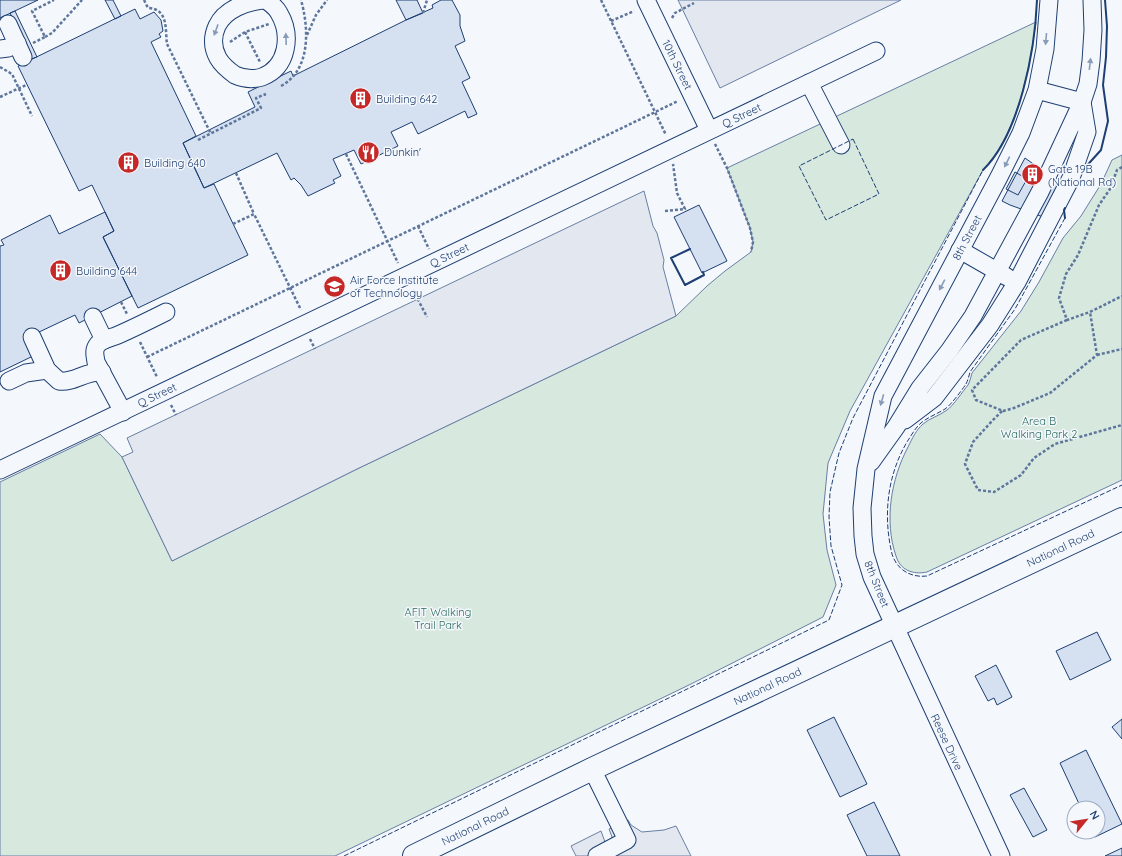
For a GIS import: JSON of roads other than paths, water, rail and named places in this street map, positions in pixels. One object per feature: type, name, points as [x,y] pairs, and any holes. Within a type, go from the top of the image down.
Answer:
[{"type":"main road","name":"National Road","points":[[414,856],[592,769],[1122,519]]},
{"type":"street","points":[[263,0],[254,1],[232,10],[224,16],[213,35],[213,45],[220,61],[226,68],[240,77],[249,79],[266,75],[274,70],[279,64],[286,49],[287,38],[274,24],[279,12],[266,0]]},
{"type":"street","name":"8th Street","points":[[894,627],[872,577],[865,554],[863,536],[862,508],[866,469],[883,396],[1021,133],[1036,90],[1045,49],[1049,0]]},
{"type":"street","points":[[896,427],[934,398],[990,325],[1003,274],[1082,102],[1088,84],[1093,30],[1092,0]]},
{"type":"street","name":"10th Street","points":[[647,2],[709,130]]},
{"type":"street","points":[[0,49],[8,48],[20,50],[8,24]]},
{"type":"street","name":"Q Street","points":[[0,470],[876,51]]},
{"type":"street","points":[[809,83],[841,145]]},
{"type":"street","points":[[1036,90],[1082,102]]},
{"type":"street","points":[[896,427],[915,380],[942,346],[965,312],[1003,274],[1072,178],[1087,132],[1082,102]]},
{"type":"street","points":[[960,250],[1003,274]]},
{"type":"street","points":[[123,412],[96,362],[94,354],[95,349],[99,343],[104,340],[117,336],[166,312]]},
{"type":"street","points":[[93,317],[104,340]]},
{"type":"street","points":[[32,337],[47,370],[55,379],[64,382],[93,372],[102,372]]},
{"type":"street","points":[[14,374],[47,370]]},
{"type":"street","name":"8th Street","points":[[866,469],[896,427]]},
{"type":"street","name":"Reese Drive","points":[[894,627],[1001,856]]},
{"type":"street","points":[[592,769],[627,840],[597,856]]},
{"type":"place","name":"Building 642","points":[[361,99]]},
{"type":"place","name":"Dunkin'","points":[[368,152]]},
{"type":"place","name":"Building 640","points":[[129,163]]},
{"type":"place","name":"Gate 19B (National Rd)","points":[[1032,175]]},
{"type":"place","name":"Building 644","points":[[60,271]]},
{"type":"place","name":"Air Force Institute of Technology","points":[[334,286]]},
{"type":"park label","name":"Area B Walking Park 2","points":[[1039,427]]},
{"type":"park label","name":"AFIT Walking Trail Park","points":[[438,618]]}]
